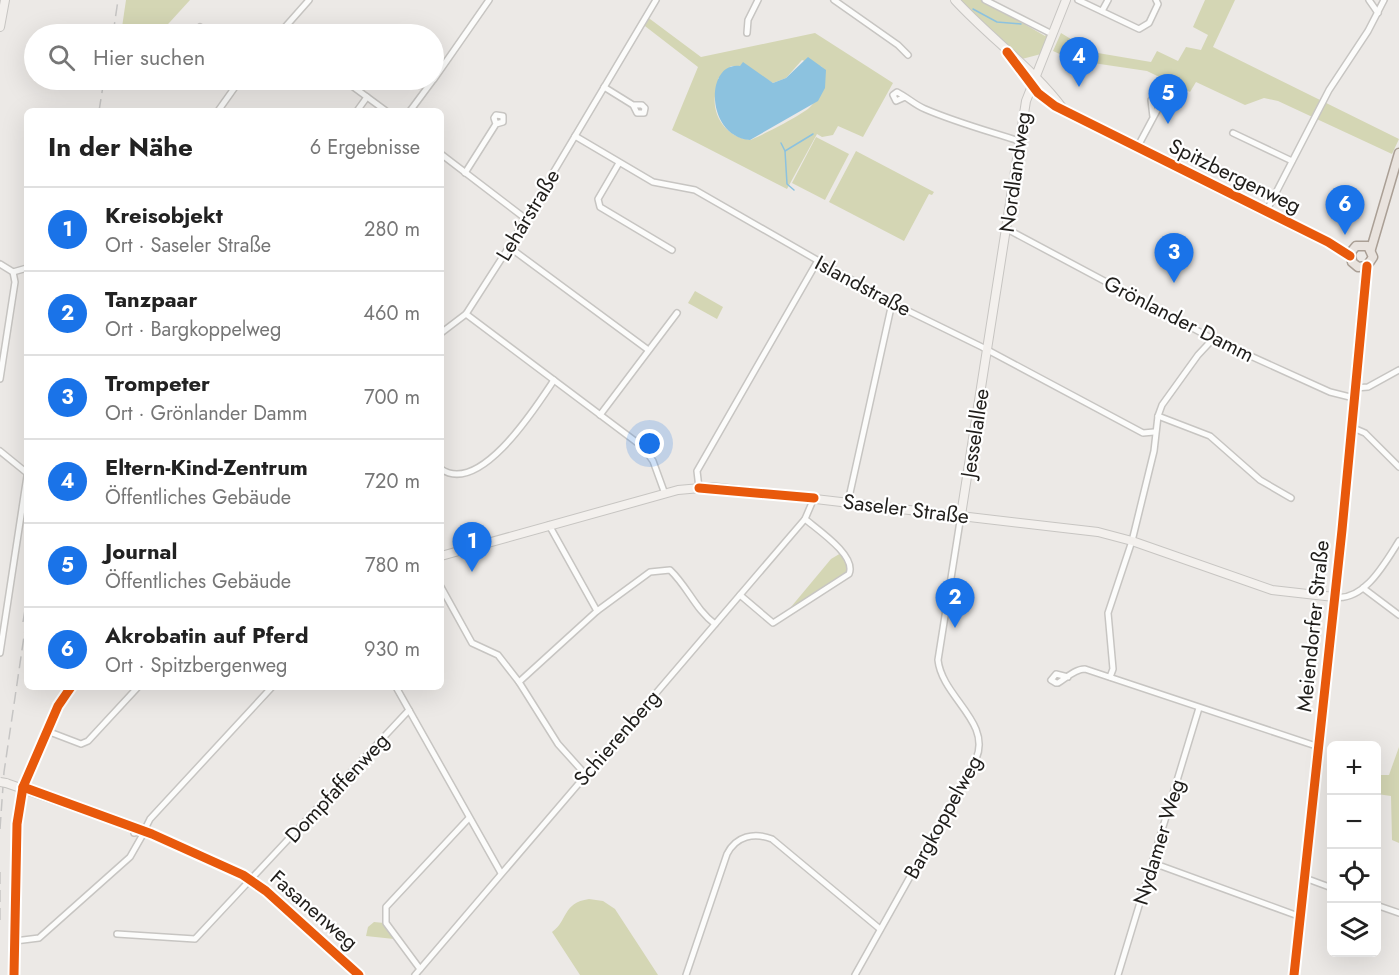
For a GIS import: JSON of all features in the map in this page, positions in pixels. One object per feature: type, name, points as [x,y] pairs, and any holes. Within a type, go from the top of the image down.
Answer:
[{"type":"main road","name":"Meiendorfer Straße","points":[[1294,975],[1355,388],[1365,281],[1363,267],[1373,259],[1368,247],[1376,232],[1399,153]]},
{"type":"main road","points":[[1363,267],[1353,264],[1352,252],[1368,247]]},
{"type":"street","points":[[0,27],[5,0]]},
{"type":"street","points":[[289,24],[309,0]]},
{"type":"street","points":[[444,63],[489,0]]},
{"type":"street","name":"Lehárstraße","points":[[444,331],[466,314],[509,247],[656,0]]},
{"type":"street","points":[[747,33],[748,20],[758,0]]},
{"type":"street","points":[[834,0],[898,45],[908,55]]},
{"type":"street","points":[[955,0],[1007,52]]},
{"type":"street","points":[[986,0],[1052,34]]},
{"type":"street","name":"Nordlandweg","points":[[988,350],[1019,141],[1030,84],[1066,0]]},
{"type":"street","points":[[1078,0],[1135,27],[1144,28],[1158,4],[1156,0]]},
{"type":"street","points":[[1102,11],[1108,0]]},
{"type":"street","points":[[1370,0],[1378,13]]},
{"type":"street","points":[[1267,210],[1329,90],[1378,13],[1383,0]]},
{"type":"street","name":"Spitzbergenweg","points":[[1007,52],[1025,64],[1065,111]]},
{"type":"street","name":"Spitzbergenweg","points":[[1007,52],[1043,98],[1065,111],[1137,149],[1352,252]]},
{"type":"street","points":[[604,87],[633,105]]},
{"type":"street","points":[[220,108],[233,90]]},
{"type":"street","points":[[358,90],[382,108]]},
{"type":"street","points":[[412,108],[425,90]]},
{"type":"street","points":[[359,108],[368,97]]},
{"type":"street","points":[[905,97],[924,108],[1019,141]]},
{"type":"street","name":"Spitzbergenweg","points":[[1137,149],[1153,117]]},
{"type":"street","points":[[465,173],[496,124]]},
{"type":"street","points":[[1233,133],[1292,161]]},
{"type":"street","name":"Islandstraße","points":[[576,136],[653,182],[695,190],[892,303],[988,350],[1143,433],[1154,432]]},
{"type":"street","points":[[444,156],[525,219]]},
{"type":"street","points":[[619,163],[598,199],[600,207],[672,250]]},
{"type":"street","name":"Grönlander Damm","points":[[1007,229],[1213,339],[1330,392],[1354,398]]},
{"type":"street","points":[[509,247],[647,349]]},
{"type":"street","points":[[699,488],[697,471],[817,262]]},
{"type":"street","points":[[0,264],[13,273],[15,282],[0,379]]},
{"type":"street","points":[[13,273],[24,269]]},
{"type":"street","points":[[848,502],[892,303]]},
{"type":"street","points":[[600,415],[676,313]]},
{"type":"street","points":[[466,314],[644,447],[653,461],[665,494]]},
{"type":"street","points":[[1110,677],[1113,669],[1108,613],[1132,541],[1154,451],[1154,432],[1158,416],[1162,405],[1198,355],[1213,339]]},
{"type":"street","name":"Jesselallee","points":[[961,515],[988,350]]},
{"type":"street","points":[[1355,388],[1368,387],[1399,370]]},
{"type":"street","points":[[444,471],[448,474],[465,472],[500,453],[554,380]]},
{"type":"street","points":[[1158,416],[1210,436],[1260,480],[1291,498]]},
{"type":"street","points":[[1351,427],[1365,433],[1399,467]]},
{"type":"street","points":[[0,450],[24,472]]},
{"type":"street","name":"Saseler Straße","points":[[444,555],[665,494],[699,488],[814,498],[1098,532],[1132,541],[1272,590],[1334,597]]},
{"type":"street","points":[[0,653],[24,495]]},
{"type":"street","name":"Schierenberg","points":[[415,975],[805,519],[814,498]]},
{"type":"street","name":"Bargkoppelweg","points":[[855,975],[971,769],[981,746],[979,734],[948,687],[939,666],[961,515]]},
{"type":"street","points":[[740,595],[773,624],[849,574],[851,566],[841,550],[805,519]]},
{"type":"street","points":[[549,525],[597,611]]},
{"type":"street","points":[[1334,597],[1347,597],[1363,588],[1399,541]]},
{"type":"street","points":[[519,682],[597,611],[650,572],[670,570],[685,584],[701,614],[715,624]]},
{"type":"street","points":[[1363,588],[1399,615]]},
{"type":"street","points":[[444,592],[472,643],[498,655],[519,682],[558,744],[585,774]]},
{"type":"street","points":[[1068,677],[1083,669],[1318,747]]},
{"type":"street","points":[[14,975],[17,824],[23,787],[58,706],[69,690]]},
{"type":"street","points":[[47,731],[75,743],[88,741],[135,690]]},
{"type":"street","points":[[15,941],[39,938],[130,857],[140,833],[163,804],[269,690]]},
{"type":"street","points":[[398,690],[501,873]]},
{"type":"street","name":"Nydamer Weg","points":[[1118,975],[1199,708]]},
{"type":"street","name":"Dompfaffenweg","points":[[117,934],[195,939],[409,710]]},
{"type":"street","name":"Fasanenweg","points":[[3,782],[23,787],[176,847],[251,880],[359,975]]},
{"type":"street","points":[[420,969],[386,923],[386,907],[470,818]]},
{"type":"street","points":[[686,975],[727,854],[735,843],[746,837],[758,835],[772,839],[880,929]]},
{"type":"street","points":[[1153,863],[1301,917]]},
{"type":"street","points":[[1305,878],[1327,886]]},
{"type":"street","points":[[1381,906],[1399,913]]},
{"type":"green space","points":[[126,0],[190,0],[168,24],[122,24]]},
{"type":"green space","points":[[959,0],[983,0],[1045,36],[1047,33],[1050,36],[1041,54],[1022,59],[998,40]]},
{"type":"green space","points":[[1205,0],[1235,0],[1213,47],[1399,139],[1392,154],[1278,101],[1264,98],[1245,105],[1196,82],[1190,92],[1147,71],[1073,60],[1053,51],[1061,33],[1092,52],[1151,62],[1157,51],[1178,61],[1186,47],[1201,50],[1208,35],[1193,27]]},
{"type":"green space","points":[[646,16],[701,57],[815,33],[893,83],[863,137],[838,126],[833,135],[822,137],[817,134],[787,189],[672,130],[698,67],[641,23]],"holes":[[[802,60],[822,67],[824,77],[821,88],[811,106],[772,130],[750,140],[728,131],[719,119],[715,104],[718,78],[721,78],[731,66],[745,66],[773,83],[786,78]]]},
{"type":"green space","points":[[816,137],[849,154],[825,200],[792,183]]},
{"type":"green space","points":[[856,151],[934,192],[932,195],[929,194],[904,241],[829,202]]},
{"type":"green space","points":[[695,291],[723,307],[717,319],[688,303]]},
{"type":"green space","points":[[841,553],[848,565],[847,573],[792,610],[791,607],[831,559]]},
{"type":"green space","points":[[1399,747],[1399,843],[1392,840],[1391,796],[1381,795],[1381,775],[1389,775]]},
{"type":"green space","points":[[589,899],[603,901],[615,909],[658,975],[580,975],[552,932],[574,904]]},
{"type":"green space","points":[[374,922],[384,923],[394,939],[366,936],[368,927]]},
{"type":"water","points":[[808,57],[826,70],[825,88],[818,101],[750,140],[735,135],[725,126],[718,114],[715,100],[720,75],[729,68],[740,66],[743,62],[773,83],[786,78]]},
{"type":"waterway","points":[[973,9],[997,22],[1021,24]]},
{"type":"waterway","points":[[781,143],[785,151],[813,134]]},
{"type":"waterway","points":[[785,151],[787,184],[794,190]]},
{"type":"railway","points":[[114,24],[118,0]]},
{"type":"railway","points":[[99,108],[102,90]]},
{"type":"railway","points":[[23,622],[24,616]]},
{"type":"railway","points":[[0,829],[4,772],[24,636]]},
{"type":"railway","points":[[0,872],[0,921]]},
{"type":"cycle path","points":[[1007,52],[1038,93],[1055,106],[1328,242],[1350,256]]},
{"type":"cycle path","points":[[1294,975],[1342,530],[1367,266]]},
{"type":"cycle path","points":[[699,488],[814,498]]},
{"type":"cycle path","points":[[14,975],[17,824],[23,787],[58,706],[69,690]]},
{"type":"cycle path","points":[[23,787],[152,834],[243,875],[266,891],[359,975]]},
{"type":"place","name":"Eltern-Kind-Zentrum","points":[[1079,87]]},
{"type":"place","name":"Journal","points":[[1168,124]]},
{"type":"place","name":"Akrobatin auf Pferd","points":[[1345,235]]},
{"type":"place","name":"Trompeter","points":[[1174,283]]},
{"type":"place","name":"Kreisobjekt","points":[[472,572]]},
{"type":"place","name":"Tanzpaar","points":[[955,628]]}]
